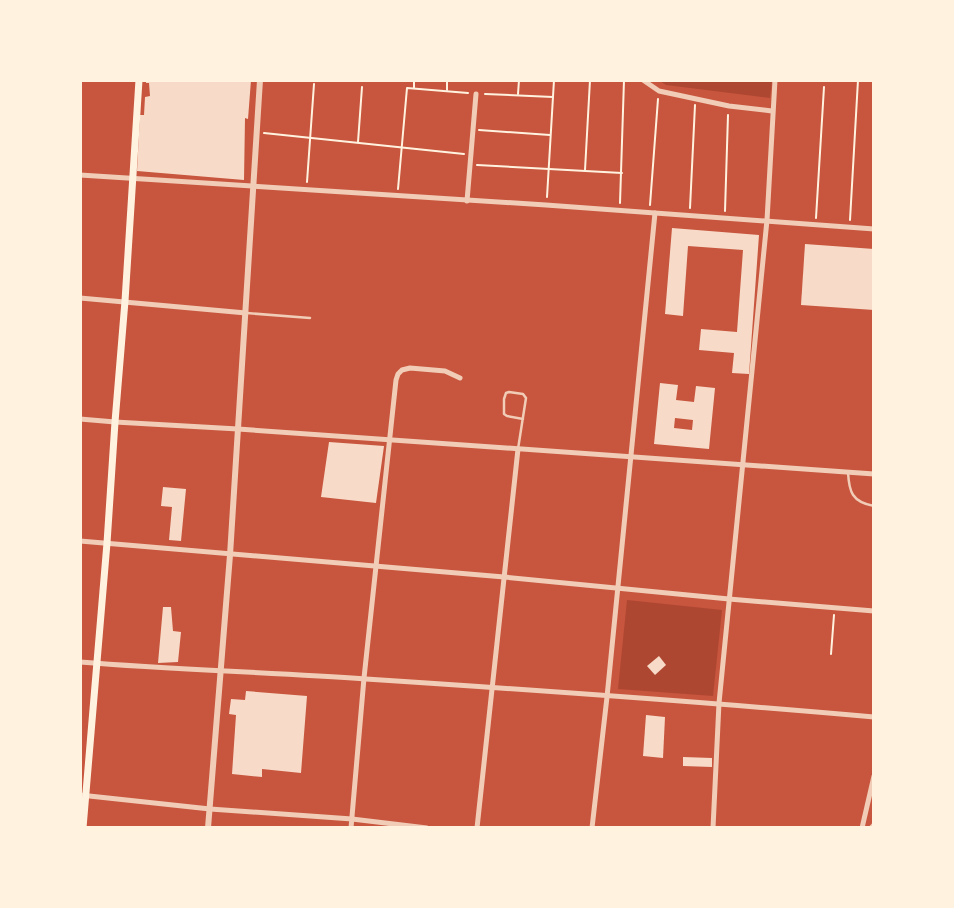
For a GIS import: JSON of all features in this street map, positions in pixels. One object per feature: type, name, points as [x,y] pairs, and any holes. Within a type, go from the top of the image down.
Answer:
[{"type":"main road","points":[[83,828],[83,795],[107,543],[139,80]]},
{"type":"street","points":[[208,828],[239,429],[260,80]]},
{"type":"street","points":[[643,80],[659,91],[729,106],[772,111]]},
{"type":"street","points":[[713,828],[719,703],[767,220],[775,80]]},
{"type":"street","points":[[467,201],[477,94]]},
{"type":"street","points":[[80,175],[873,229]]},
{"type":"street","points":[[592,828],[631,456],[652,213]]},
{"type":"street","points":[[80,298],[246,313]]},
{"type":"street","points":[[351,828],[396,380],[402,370],[410,368],[442,370],[460,378]]},
{"type":"street","points":[[80,419],[873,474]]},
{"type":"street","points":[[477,828],[518,449]]},
{"type":"street","points":[[80,541],[873,611]]},
{"type":"street","points":[[80,662],[364,678],[719,703],[873,717]]},
{"type":"street","points":[[862,828],[873,776]]},
{"type":"street","points":[[83,795],[427,828]]},
{"type":"lane","points":[[246,313],[310,318]]},
{"type":"lane","points":[[518,449],[523,419],[525,396],[506,393],[504,414],[523,419]]},
{"type":"lane","points":[[848,472],[850,489],[855,499],[873,506]]},
{"type":"path","points":[[414,80],[414,89]]},
{"type":"path","points":[[446,91],[447,80]]},
{"type":"path","points":[[517,95],[519,80]]},
{"type":"path","points":[[546,205],[554,80]]},
{"type":"path","points":[[585,171],[590,80]]},
{"type":"path","points":[[620,211],[624,80]]},
{"type":"path","points":[[850,228],[858,80]]},
{"type":"path","points":[[306,190],[314,84]]},
{"type":"path","points":[[358,143],[362,87]]},
{"type":"path","points":[[815,226],[824,87]]},
{"type":"path","points":[[397,196],[407,88]]},
{"type":"path","points":[[652,213],[659,91]]},
{"type":"path","points":[[690,216],[695,99]]},
{"type":"path","points":[[725,219],[729,106]]},
{"type":"path","points":[[474,130],[551,135]]},
{"type":"path","points":[[257,133],[472,155]]},
{"type":"path","points":[[471,164],[622,173]]},
{"type":"path","points":[[831,654],[835,607]]},
{"type":"shaded area","points":[[660,81],[772,81],[770,98],[666,85]]},
{"type":"shaded area","points":[[627,600],[722,610],[713,696],[618,689]]},
{"type":"building","points":[[146,80],[251,80],[248,119],[245,118],[244,180],[137,171],[140,115],[144,115],[145,97],[150,96],[149,83],[146,83]]},
{"type":"building","points":[[672,228],[759,235],[749,374],[732,373],[734,353],[699,350],[701,329],[737,332],[743,250],[688,246],[683,316],[665,314]]},
{"type":"building","points":[[805,244],[874,249],[874,310],[801,305]]},
{"type":"building","points":[[660,383],[678,385],[676,400],[694,402],[696,386],[715,388],[709,449],[654,444]],"holes":[[[675,418],[693,420],[692,430],[674,428]]]},
{"type":"building","points":[[329,442],[384,446],[376,503],[321,497]]},
{"type":"building","points":[[163,487],[186,489],[181,541],[169,540],[172,507],[161,506]]},
{"type":"building","points":[[163,607],[171,607],[173,631],[181,632],[178,662],[158,663]]},
{"type":"building","points":[[659,656],[666,665],[655,675],[647,666]]},
{"type":"building","points":[[246,691],[307,696],[301,773],[262,769],[262,777],[232,774],[236,715],[229,714],[231,699],[245,700]]},
{"type":"building","points":[[646,715],[665,717],[663,758],[643,756]]},
{"type":"building","points":[[683,757],[712,758],[712,767],[683,766]]}]
